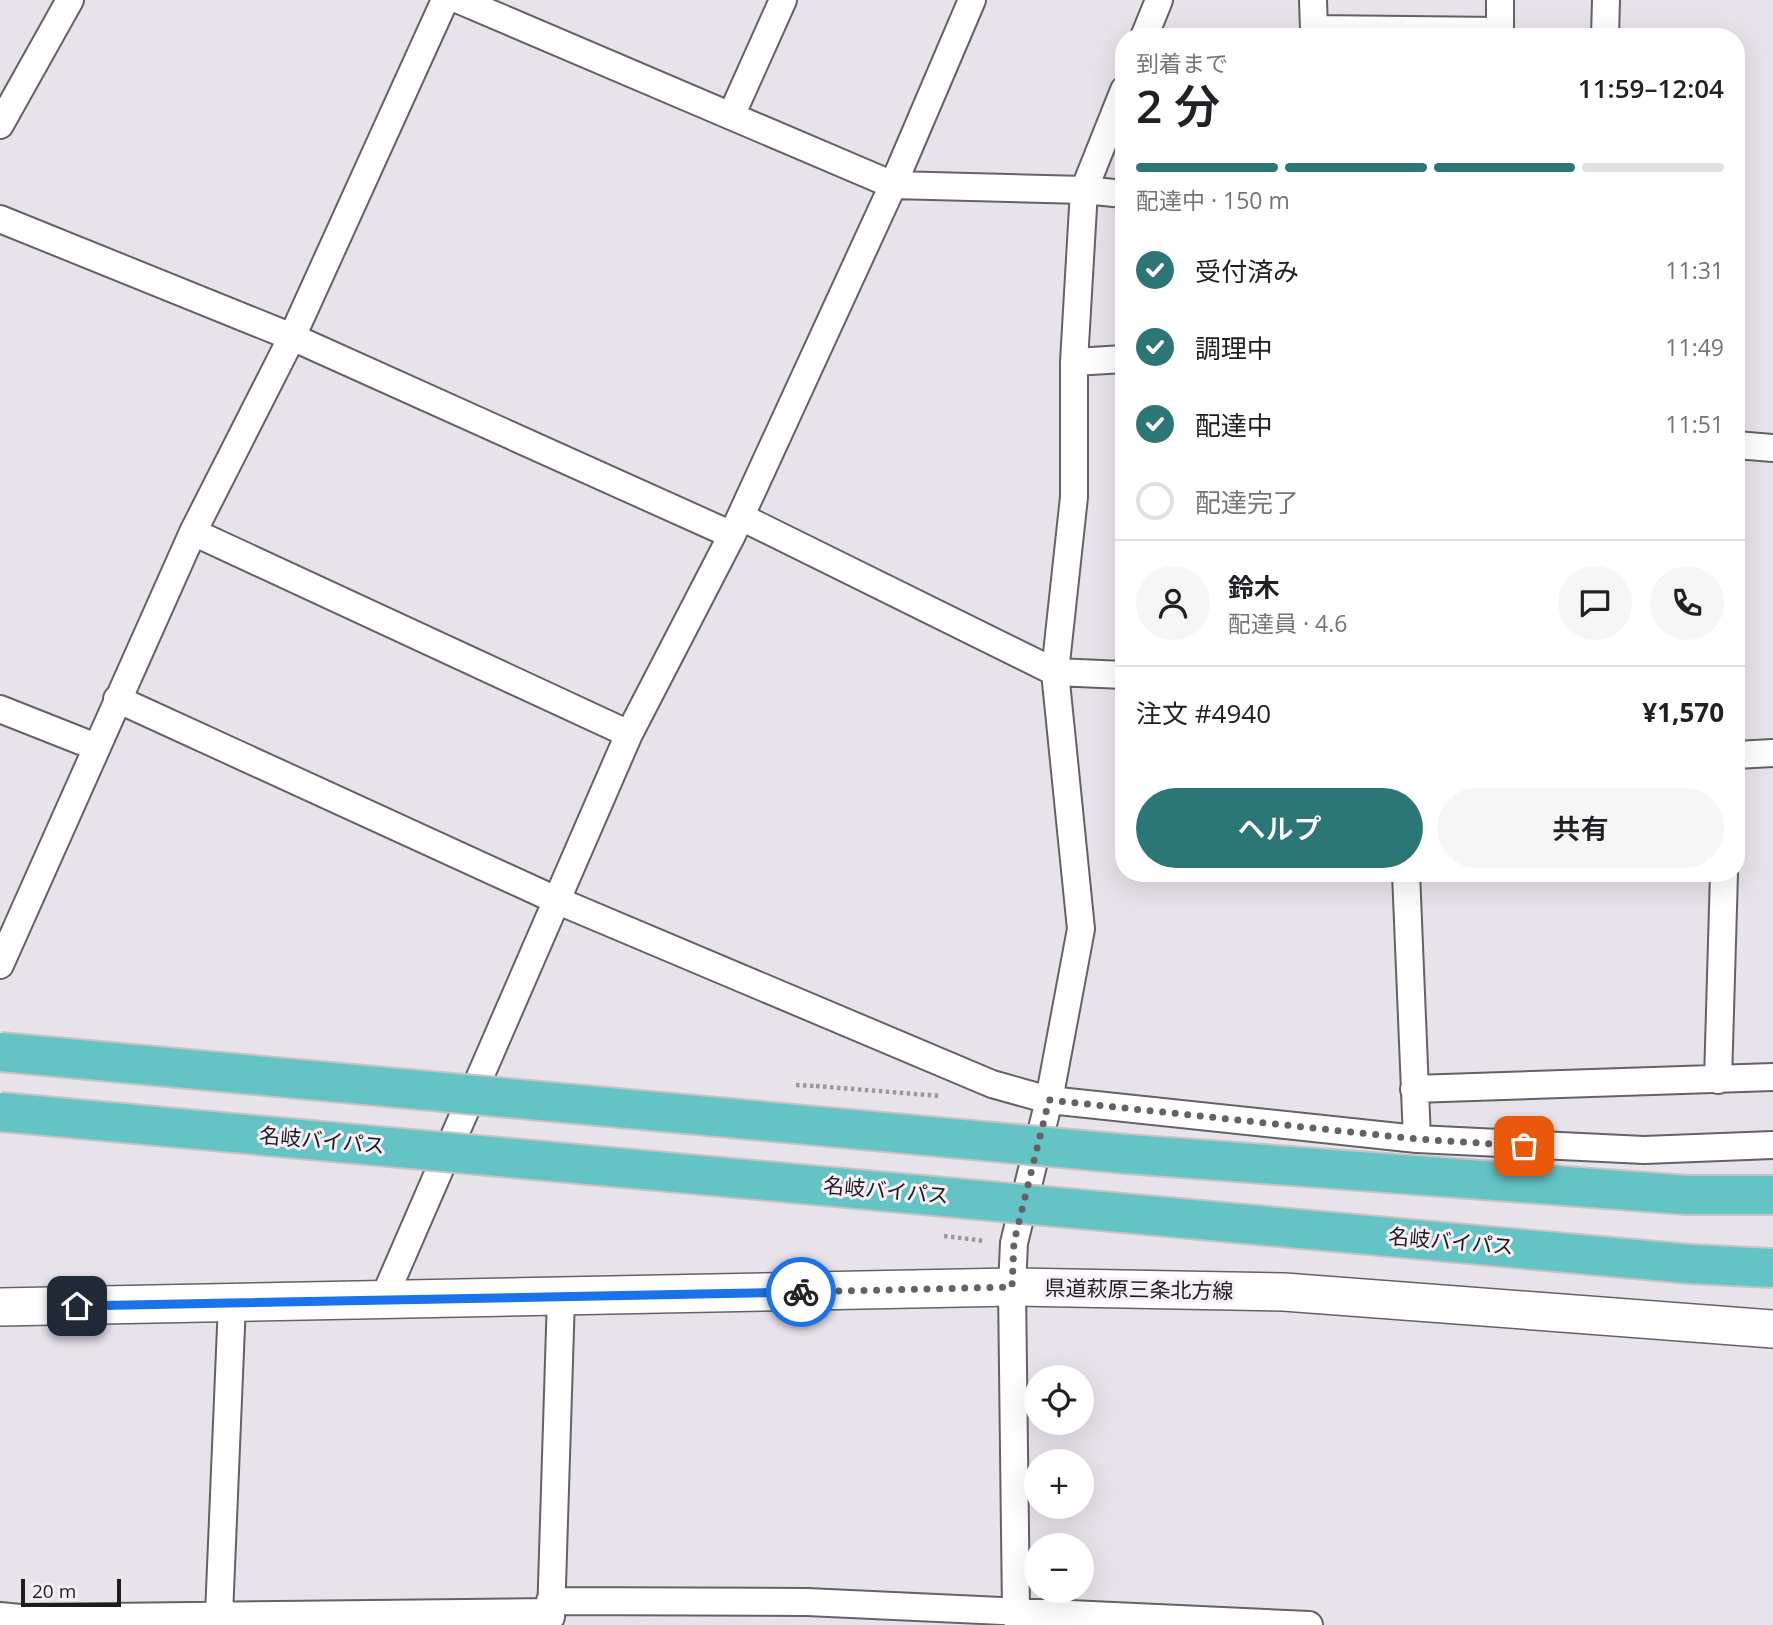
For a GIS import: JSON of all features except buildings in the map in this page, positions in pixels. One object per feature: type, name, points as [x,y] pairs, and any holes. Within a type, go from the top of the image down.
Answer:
[{"type":"highway","points":[[0,1052],[1127,1154],[1687,1195],[1773,1195]]},
{"type":"highway","name":"名岐バイパス","points":[[0,1112],[1676,1263],[1773,1268]]},
{"type":"main road","name":"県道萩原三条北方線","points":[[0,1307],[1012,1287],[1284,1292],[1773,1329]]},
{"type":"street","points":[[0,125],[70,0]]},
{"type":"street","points":[[0,965],[192,532],[292,337],[445,0]]},
{"type":"street","points":[[459,0],[893,184],[1115,193]]},
{"type":"street","points":[[731,116],[783,0]]},
{"type":"street","points":[[383,1300],[629,734],[736,526],[893,184],[972,0]]},
{"type":"street","points":[[1148,28],[1159,0]]},
{"type":"street","points":[[1313,0],[1314,28]]},
{"type":"street","points":[[1500,0],[1500,28]]},
{"type":"street","points":[[1605,28],[1606,0]]},
{"type":"street","points":[[1017,1618],[1012,1287],[1014,1242],[1049,1100],[1081,929],[1055,672],[1074,497],[1074,362],[1084,190],[1115,112]]},
{"type":"street","points":[[0,219],[292,337],[736,526],[1055,672],[1115,675]]},
{"type":"street","points":[[1074,362],[1115,360]]},
{"type":"street","points":[[1745,446],[1773,448]]},
{"type":"street","points":[[192,532],[629,734]]},
{"type":"street","points":[[117,699],[556,900],[992,1084],[1049,1100],[1417,1139],[1644,1150],[1773,1145]]},
{"type":"street","points":[[0,709],[96,747]]},
{"type":"street","points":[[1745,755],[1773,753]]},
{"type":"street","points":[[1406,882],[1417,1139]]},
{"type":"street","points":[[1718,1080],[1724,882]]},
{"type":"street","points":[[1414,1089],[1773,1077]]},
{"type":"street","points":[[550,1613],[561,1297]]},
{"type":"street","points":[[219,1615],[232,1303]]},
{"type":"street","points":[[0,1616],[219,1615],[434,1619],[550,1613],[809,1613],[1309,1625]]},
{"type":"path","points":[[816,1086],[942,1097]]},
{"type":"way so far","points":[[801,1292],[1012,1287],[1014,1242],[1049,1100],[1417,1139],[1524,1146]]},
{"type":"route","points":[[77,1306],[801,1292]]}]
